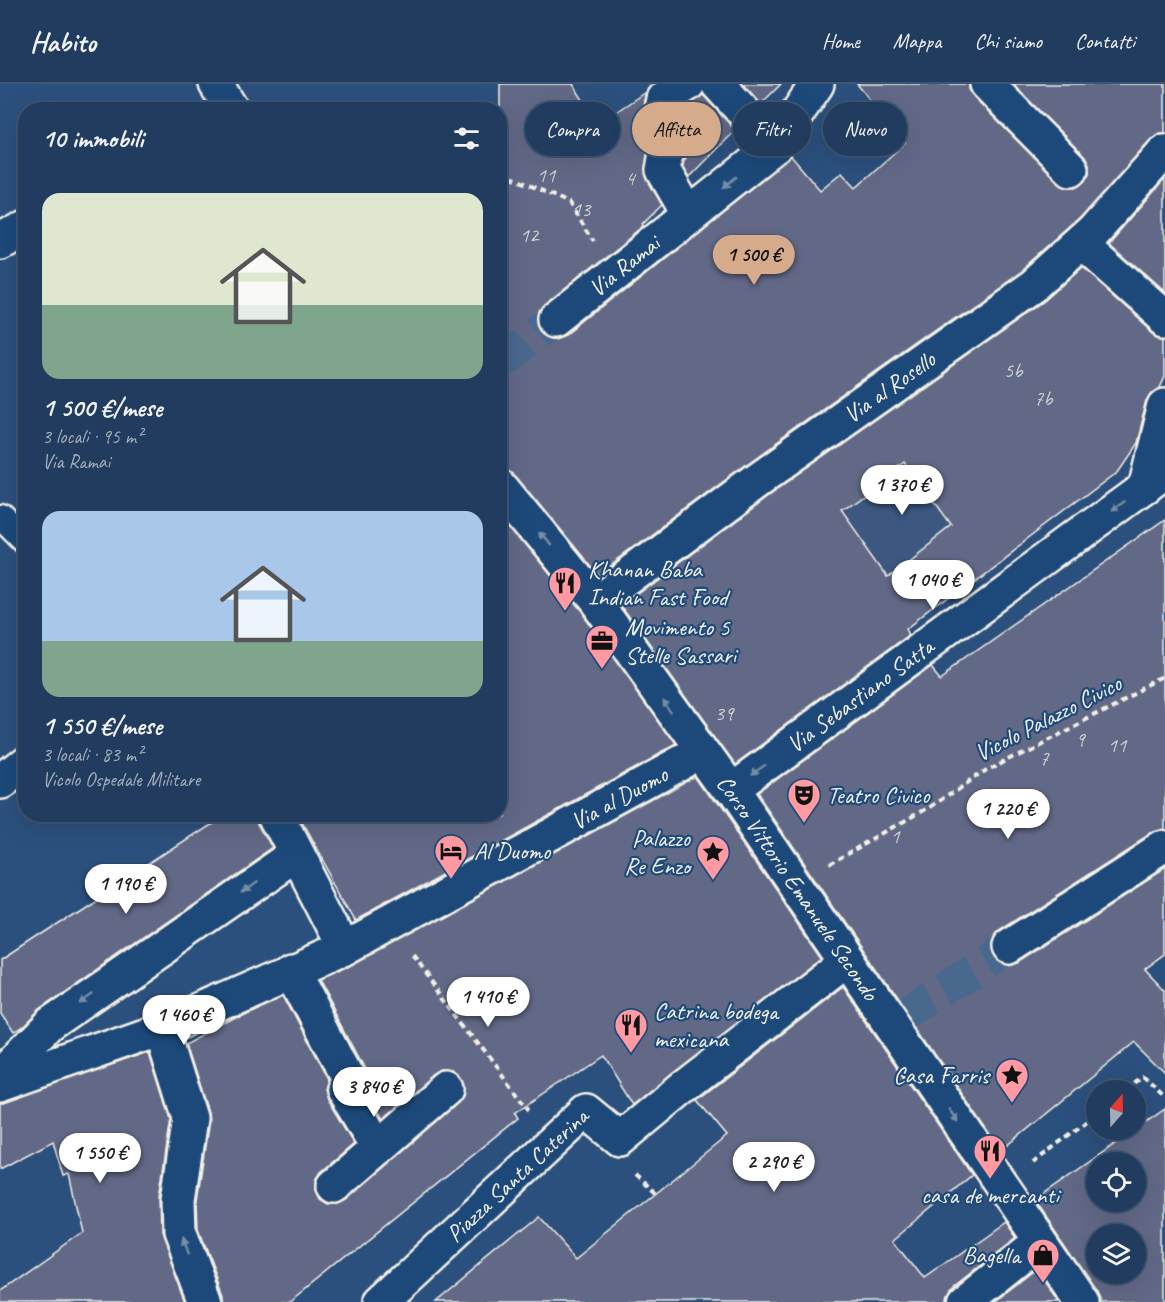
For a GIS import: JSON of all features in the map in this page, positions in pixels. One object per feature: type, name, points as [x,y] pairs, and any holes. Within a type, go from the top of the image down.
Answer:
[{"type":"street","points":[[718,84],[735,102]]},
{"type":"street","name":"Via Ramai","points":[[805,102],[817,84]]},
{"type":"street","points":[[987,84],[1071,169]]},
{"type":"street","points":[[666,89],[661,110],[675,142],[666,153],[663,170],[689,215]]},
{"type":"street","name":"Via al Rosello","points":[[595,601],[759,479],[1035,285],[1093,232],[1165,152]]},
{"type":"street","name":"Via Ramai","points":[[556,320],[763,156]]},
{"type":"street","points":[[0,241],[18,231]]},
{"type":"street","points":[[1081,243],[1165,318]]},
{"type":"street","points":[[1155,480],[1165,405]]},
{"type":"street","name":"Via Sebastiano Satta","points":[[731,790],[1155,480]]},
{"type":"street","name":"Corso Vittorio Emanuele Secondo","points":[[507,493],[595,601],[731,790],[847,960],[898,1021],[1002,1187],[1082,1302]]},
{"type":"street","name":"Via al Duomo","points":[[0,1085],[162,1028],[345,948],[702,752]]},
{"type":"street","points":[[0,781],[18,766]]},
{"type":"street","points":[[280,822],[345,948]]},
{"type":"street","points":[[1009,947],[1165,847]]},
{"type":"street","points":[[0,1076],[50,1024],[296,855]]},
{"type":"street","name":"Piazza Santa Caterina","points":[[381,1302],[586,1112],[620,1139],[684,1086],[847,960]]},
{"type":"street","points":[[291,970],[349,1080],[343,1089],[378,1148]]},
{"type":"street","points":[[162,1028],[190,1118],[178,1199],[179,1234],[205,1302]]},
{"type":"street","points":[[334,1186],[446,1089]]},
{"type":"street","points":[[965,1302],[1040,1242]]},
{"type":"lane","points":[[0,517],[18,535]]},
{"type":"path","points":[[507,178],[514,178],[569,204],[615,274]]},
{"type":"path","name":"Vicolo Palazzo Civico","points":[[795,884],[928,809],[987,768],[1165,678]]},
{"type":"path","points":[[388,924],[526,1109]]},
{"type":"path","points":[[1139,1080],[1143,1077],[1165,1098]]},
{"type":"path","points":[[1002,1187],[1086,1121]]},
{"type":"path","points":[[631,1171],[656,1194]]},
{"type":"shaded area","points":[[913,376],[1029,537],[884,649],[764,486]]},
{"type":"building","points":[[500,84],[573,84],[584,102],[525,102],[525,156],[620,156],[620,109],[644,93],[645,95],[644,102],[632,102],[632,156],[647,156],[645,168],[647,179],[662,205],[643,224],[644,226],[544,306],[538,314],[538,323],[542,332],[550,338],[558,339],[568,335],[791,156],[820,190],[842,172],[856,187],[891,156],[907,156],[907,102],[872,102],[857,84],[969,84],[974,97],[1058,182],[1067,187],[1076,187],[1085,182],[1089,173],[1089,164],[1084,156],[1013,84],[1165,84],[1165,133],[1159,133],[1151,139],[1080,219],[1022,270],[748,464],[598,575],[514,473],[507,468],[507,102],[500,102]]},
{"type":"building","points":[[743,84],[781,84],[763,102],[759,102]]},
{"type":"building","points":[[703,95],[709,102],[693,102]]},
{"type":"building","points":[[721,115],[733,128],[733,132],[721,144]]},
{"type":"building","points":[[687,156],[710,156],[689,177],[683,167]]},
{"type":"building","points":[[1165,179],[1165,293],[1109,243]]},
{"type":"building","points":[[1081,268],[1153,332],[1165,336],[1165,376],[1160,387],[1152,392],[1147,400],[1136,443],[1117,471],[908,629],[911,635],[735,764],[621,605],[770,494],[1045,300]],"holes":[[[905,464],[951,527],[888,576],[842,511]]]},
{"type":"building","points":[[1165,520],[1165,828],[1155,831],[999,931],[990,947],[993,957],[1000,963],[1009,966],[1019,963],[1165,869],[1165,954],[1145,969],[1165,990],[1165,1073],[1134,1042],[1001,1151],[757,794],[933,665],[942,676]]},
{"type":"building","points":[[507,523],[580,612],[676,745],[356,920],[301,822],[507,822]]},
{"type":"building","points":[[698,776],[822,956],[632,1105],[601,1055],[515,1113],[518,1118],[290,1302],[223,1302],[223,1295],[198,1230],[197,1200],[209,1120],[186,1043],[283,995],[327,1079],[324,1089],[327,1099],[354,1144],[321,1172],[316,1180],[316,1190],[320,1199],[328,1204],[338,1204],[346,1200],[458,1103],[463,1096],[464,1086],[460,1077],[453,1072],[442,1071],[434,1075],[383,1119],[365,1089],[368,1080],[366,1071],[318,980],[354,964]]},
{"type":"building","points":[[212,822],[259,822],[273,848],[39,1010],[13,1033],[0,1013],[0,960]]},
{"type":"building","points":[[843,987],[972,1175],[895,1239],[925,1278],[1004,1222],[1015,1238],[953,1287],[947,1302],[436,1302],[539,1217],[576,1258],[727,1136],[697,1100]]},
{"type":"building","points":[[150,1052],[171,1119],[159,1196],[160,1235],[185,1302],[0,1302],[0,1291],[82,1233],[69,1174],[63,1176],[53,1141],[0,1169],[0,1103]]},
{"type":"building","points":[[1165,1109],[1165,1302],[1101,1302],[1092,1284],[1146,1284],[1146,1224],[1086,1224],[1086,1275],[1035,1200],[1086,1164],[1086,1212],[1146,1212],[1146,1152],[1104,1152],[1121,1140],[1146,1140],[1146,1122]]},
{"type":"building","points":[[1037,1269],[1059,1302],[995,1302]]},
{"type":"tunnel","points":[[507,358],[556,320]]},
{"type":"tunnel","points":[[904,1017],[1009,947]]},
{"type":"place","name":"Khanan Baba Indian Fast Food","points":[[565,612]]},
{"type":"place","name":"Movimento 5 Stelle Sassari","points":[[602,670]]},
{"type":"place","name":"Teatro Civico","points":[[804,824]]},
{"type":"place","name":"Al Duomo","points":[[451,880]]},
{"type":"place","name":"Palazzo Re Enzo","points":[[713,881]]},
{"type":"place","name":"Catrina bodega mexicana","points":[[631,1054]]},
{"type":"place","name":"Casa Farris","points":[[1012,1104]]},
{"type":"place","name":"casa de mercanti","points":[[990,1180]]},
{"type":"place","name":"Bagella","points":[[1043,1284]]}]
